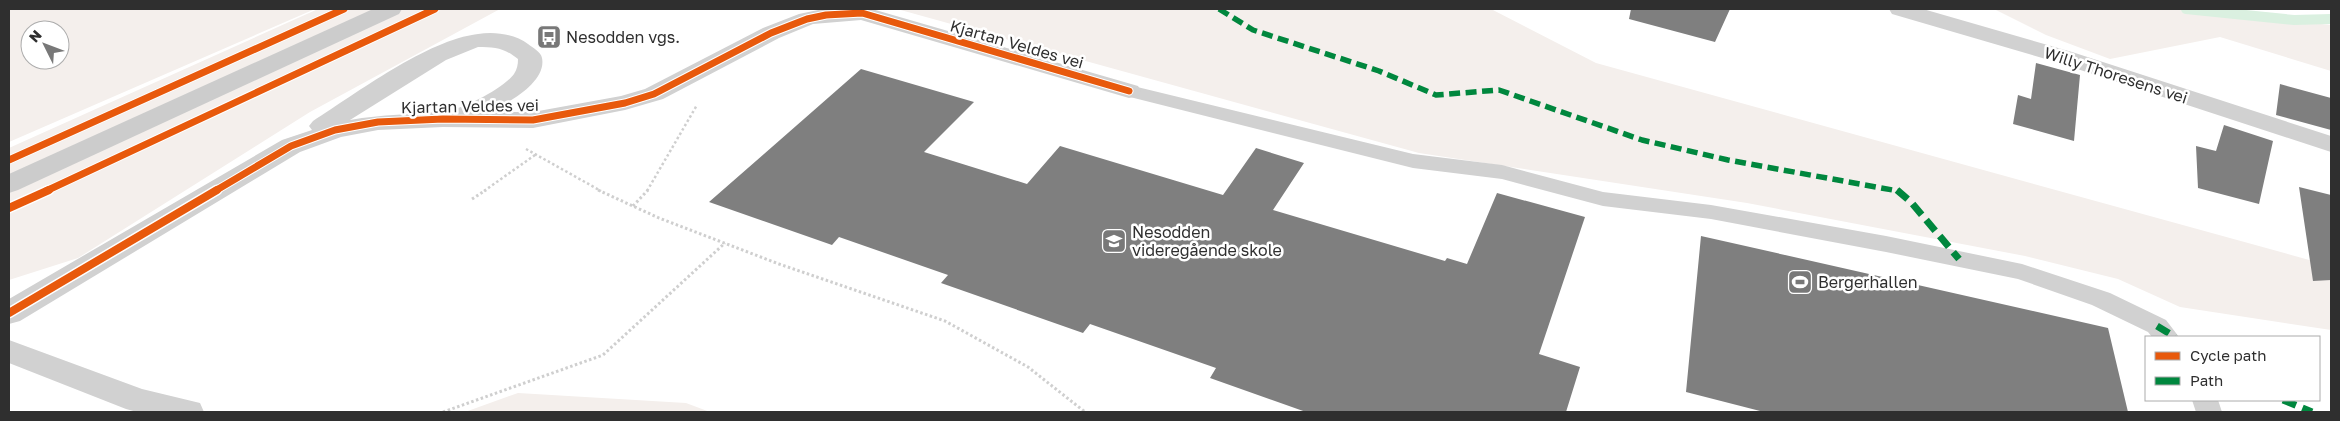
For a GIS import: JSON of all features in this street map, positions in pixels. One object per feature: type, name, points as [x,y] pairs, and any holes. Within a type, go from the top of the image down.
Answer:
[{"type":"main road","points":[[9,184],[391,9]]},
{"type":"street","name":"Willy Thoresens vei","points":[[1900,9],[2064,57],[2331,144]]},
{"type":"street","name":"Kjartan Veldes vei","points":[[9,313],[291,146],[335,130],[369,123],[443,119],[533,120],[625,103],[654,94],[771,34],[807,19],[826,15],[862,13],[1129,91]]},
{"type":"street","points":[[291,146],[426,61],[461,45],[487,39],[502,41],[515,44],[530,57],[532,65],[527,74],[506,92],[482,107],[443,119]]},
{"type":"street","points":[[9,350],[137,400],[188,412]]},
{"type":"lane","points":[[1129,91],[1413,161],[1502,172],[1603,200],[1711,212],[1886,244],[2022,272],[2101,299],[2157,326],[2165,336]]},
{"type":"path","points":[[633,206],[648,189],[697,105],[708,80],[731,55]]},
{"type":"path","points":[[505,120],[503,128],[510,140],[633,206],[725,243],[945,321],[1028,367],[1085,412]]},
{"type":"path","points":[[472,199],[535,155]]},
{"type":"path","points":[[444,412],[603,355],[725,243]]},
{"type":"shaded area","points":[[9,9],[315,9],[9,142]]},
{"type":"shaded area","points":[[318,9],[500,9],[310,112],[78,258],[9,280],[9,148]]},
{"type":"shaded area","points":[[897,9],[1491,9],[1596,63],[2331,266],[2331,330],[2180,307],[2118,279],[2025,256],[1747,203],[1419,153]]},
{"type":"shaded area","points":[[1994,9],[2175,9],[2331,25],[2331,71],[2220,37],[2110,59],[2046,35]]},
{"type":"shaded area","points":[[518,393],[686,403],[710,412],[465,412]]},
{"type":"building","points":[[1631,9],[1730,9],[1715,42],[1629,19]]},
{"type":"building","points":[[2036,63],[2080,75],[2074,141],[2013,124],[2018,95],[2031,99]]},
{"type":"building","name":"Nesodden videregående skole","points":[[861,69],[974,102],[924,152],[1027,184],[1060,146],[1223,195],[1256,148],[1304,163],[1273,210],[1445,261],[1447,258],[1467,264],[1497,193],[1585,217],[1539,354],[1580,367],[1566,412],[1306,412],[1210,378],[1216,368],[1090,324],[1083,333],[941,283],[948,275],[839,237],[832,245],[709,202]]},
{"type":"building","points":[[2280,84],[2331,98],[2331,130],[2276,115]]},
{"type":"building","points":[[2224,125],[2273,141],[2259,204],[2198,188],[2196,146],[2216,151]]},
{"type":"building","points":[[2299,187],[2331,195],[2331,280],[2313,281]]},
{"type":"building","name":"Bergerhallen","points":[[1701,236],[2108,328],[2128,412],[1764,412],[1686,392]]},
{"type":"waterway","points":[[2186,9],[2294,20],[2331,19]]},
{"type":"marked path","points":[[1219,9],[1253,30],[1379,71],[1436,95],[1499,90],[1642,140],[1728,160],[1896,189],[1911,202],[1959,259]]},
{"type":"marked path","points":[[2157,326],[2173,336]]},
{"type":"marked path","points":[[2285,401],[2312,412]]},
{"type":"cycle path","points":[[9,160],[344,9]]},
{"type":"cycle path","points":[[9,208],[435,9]]},
{"type":"cycle path","points":[[9,313],[291,146],[335,130],[378,122],[443,119],[533,120],[625,103],[654,94],[771,33],[807,19],[826,15],[862,13],[1129,91]]},
{"type":"place","name":"Nesodden vgs.","points":[[549,37]]},
{"type":"place","name":"Nesodden videregående skole","points":[[1114,241]]},
{"type":"place","name":"Bergerhallen","points":[[1800,282]]}]
